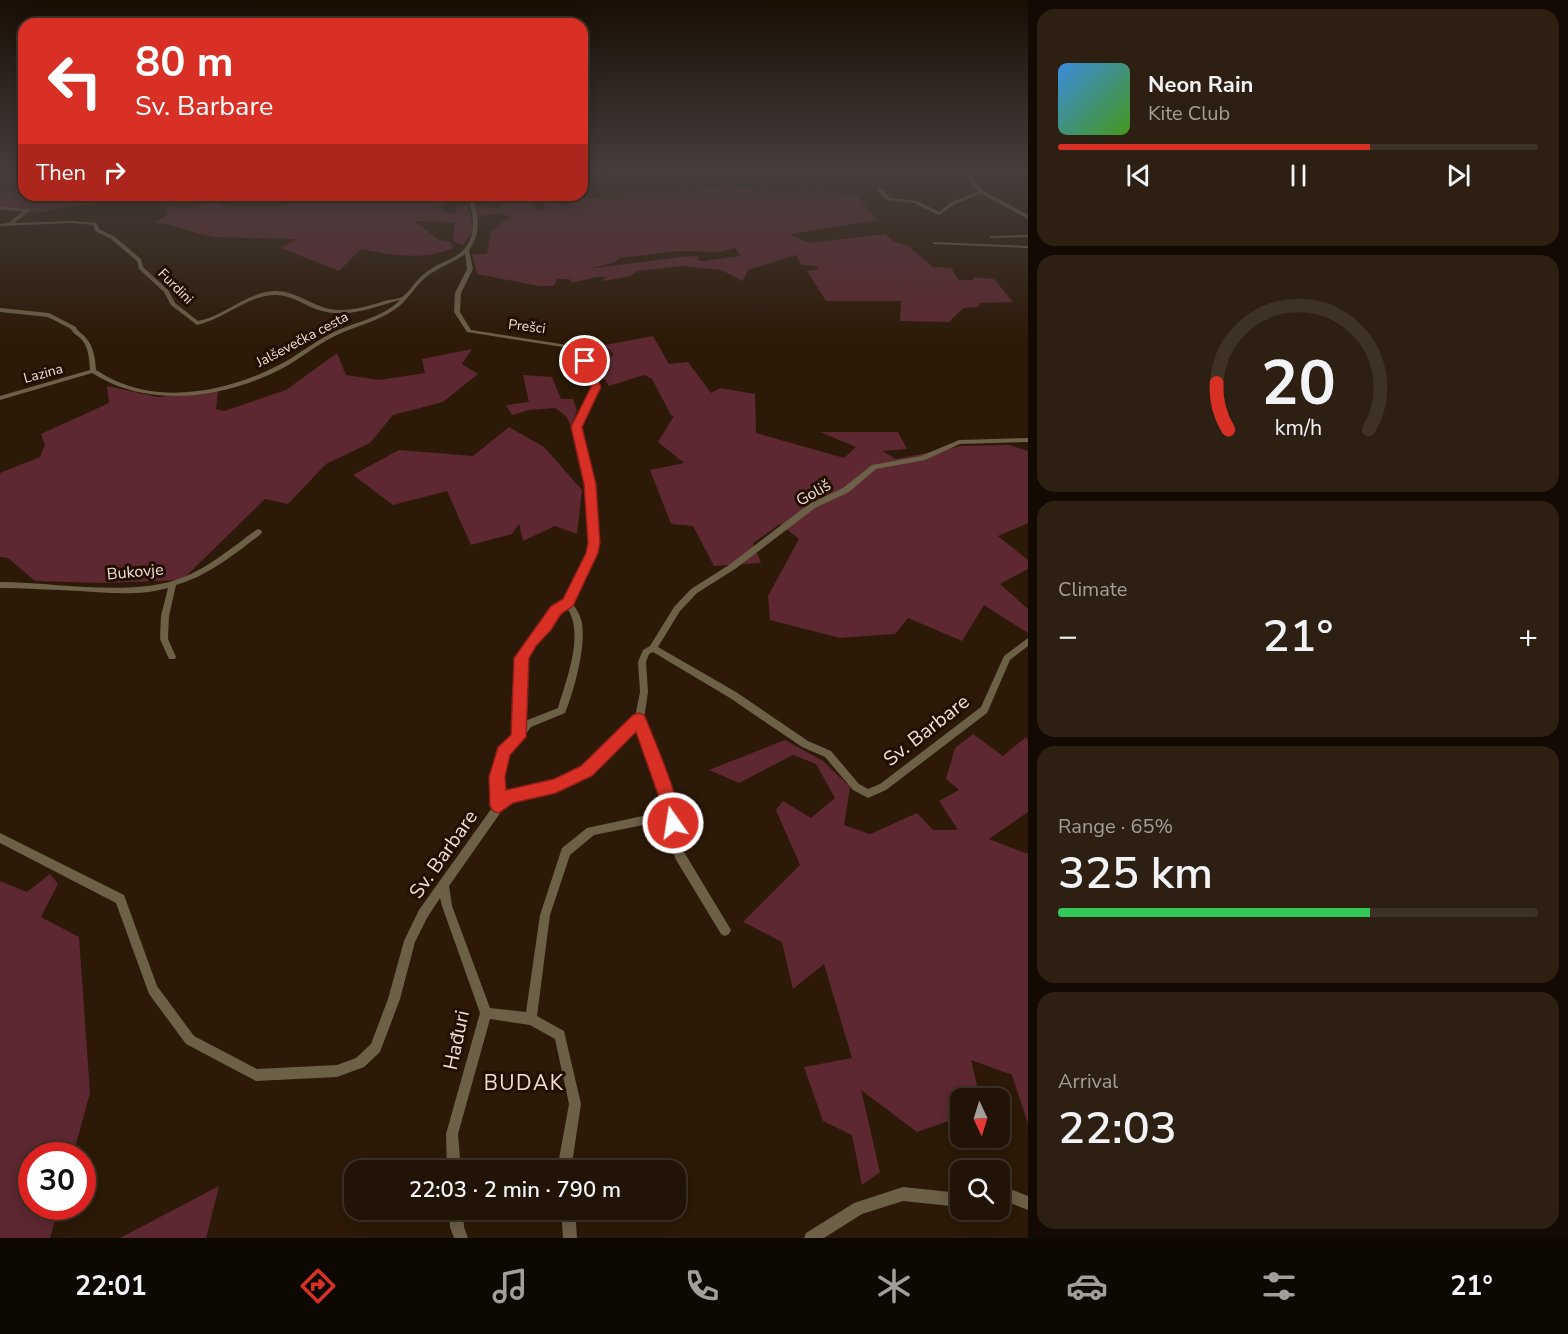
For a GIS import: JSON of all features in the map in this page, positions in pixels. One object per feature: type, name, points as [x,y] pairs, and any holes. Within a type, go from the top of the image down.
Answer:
[{"type":"street","name":"Furdini","points":[[96,228],[113,238],[139,260],[141,268],[166,291],[173,304],[197,324],[208,322],[234,305],[252,297],[275,292],[291,294],[329,311],[349,311],[407,297]]},
{"type":"street","points":[[467,250],[476,228]]},
{"type":"street","points":[[991,237],[1028,236]]},
{"type":"street","points":[[935,243],[1028,247]]},
{"type":"street","name":"Jalševečka cesta","points":[[93,371],[111,383],[149,393],[192,393],[239,385],[283,365],[312,345],[347,327],[391,310],[407,297],[423,277],[467,250]]},
{"type":"street","name":"Prešci","points":[[467,250],[470,269],[458,293],[457,312],[469,331],[578,348],[596,387],[576,427],[590,484],[594,543],[592,553],[568,603],[556,610],[546,626],[531,642],[522,658],[518,737]]},
{"type":"street","points":[[0,310],[49,315],[74,328],[92,352],[93,371]]},
{"type":"street","name":"Lazina","points":[[0,398],[93,371]]},
{"type":"street","name":"Goliš","points":[[653,648],[677,609],[694,591],[732,567],[751,550],[812,506],[846,490],[874,467],[923,458],[959,442],[1028,440]]},
{"type":"street","name":"Bukovje","points":[[0,585],[23,584],[70,589],[114,589],[173,583],[185,580],[258,532]]},
{"type":"street","points":[[172,657],[164,639],[165,616],[173,583]]},
{"type":"street","points":[[499,806],[497,777],[503,752],[528,724],[561,710],[578,653],[578,627],[574,608],[568,603]]},
{"type":"street","name":"Sv. Barbare","points":[[653,648],[733,695],[805,744],[828,754],[856,788],[868,794],[883,787],[984,710],[1007,658],[1028,641]]},
{"type":"street","points":[[653,648],[646,652],[642,662],[644,692],[639,719],[669,800],[679,854],[724,930]]},
{"type":"street","name":"Sv. Barbare","points":[[0,837],[120,898],[153,990],[190,1040],[256,1075],[337,1071],[360,1064],[376,1048],[394,999],[410,941],[423,914],[499,806],[508,796],[556,786],[587,771],[639,719]]},
{"type":"street","points":[[531,1019],[545,915],[566,852],[591,831],[653,818],[670,810]]},
{"type":"street","name":"Hađuri","points":[[444,886],[447,906],[486,1013],[452,1134],[453,1160]]},
{"type":"street","points":[[486,1013],[531,1019],[560,1035],[575,1104],[566,1160]]},
{"type":"street","points":[[811,1238],[859,1208],[903,1194],[950,1199]]},
{"type":"street","points":[[1010,1196],[1028,1203]]},
{"type":"street","points":[[457,1220],[461,1238]]},
{"type":"street","points":[[568,1220],[570,1238]]},
{"type":"shaded area","points":[[179,228],[423,228],[439,240],[450,242],[453,248],[419,256],[361,249],[339,271],[281,248],[296,239],[212,237]]},
{"type":"shaded area","points":[[454,228],[473,228],[463,245],[453,241]]},
{"type":"shaded area","points":[[497,228],[829,228],[790,234],[808,243],[885,234],[895,242],[907,245],[933,267],[951,268],[959,280],[973,280],[973,277],[994,279],[1013,302],[980,303],[978,307],[963,308],[949,322],[900,321],[901,301],[826,301],[807,271],[819,269],[816,266],[801,265],[796,255],[748,270],[743,281],[721,270],[682,266],[638,271],[628,277],[602,281],[606,277],[572,282],[569,279],[557,279],[554,286],[539,286],[477,274],[472,254],[487,254],[491,231]],"holes":[[[735,248],[741,256],[697,260],[699,257],[688,256],[587,269],[613,263],[620,258],[679,251],[719,252]]]},
{"type":"shaded area","points":[[653,336],[669,364],[688,362],[711,393],[720,388],[755,394],[756,433],[844,458],[856,447],[820,432],[898,432],[907,449],[882,451],[896,459],[962,446],[1009,445],[1028,451],[1028,523],[998,536],[1028,560],[1028,569],[1000,584],[1028,609],[1028,633],[984,605],[962,641],[908,618],[895,634],[840,638],[770,620],[768,596],[799,539],[780,524],[753,543],[761,563],[714,566],[693,526],[671,524],[650,470],[684,463],[658,442],[674,416],[671,415],[652,379],[644,375],[609,386],[597,369],[606,369],[603,360],[614,355],[605,345]]},
{"type":"shaded area","points":[[472,349],[462,364],[478,374],[443,402],[393,415],[370,443],[326,464],[288,504],[265,499],[182,580],[103,583],[35,581],[8,558],[0,557],[0,473],[40,457],[45,445],[41,434],[109,403],[107,386],[158,397],[218,391],[216,409],[224,411],[286,390],[337,353],[346,375],[379,380],[425,373],[422,359]]},
{"type":"shaded area","points":[[523,375],[552,377],[561,399],[573,399],[577,411],[571,426],[566,416],[555,408],[529,410],[512,415],[506,405],[529,402]]},
{"type":"shaded area","points":[[509,427],[544,447],[582,490],[577,534],[555,526],[523,541],[519,524],[512,534],[471,545],[447,491],[393,505],[353,475],[399,450],[473,456]]},
{"type":"shaded area","points":[[973,734],[1003,756],[1026,737],[1028,740],[1028,812],[989,839],[1028,854],[1028,1124],[1012,1075],[971,1060],[978,1088],[950,1088],[950,1120],[917,1132],[861,1090],[880,1172],[862,1185],[852,1135],[823,1121],[804,1067],[852,1058],[824,964],[793,989],[782,942],[743,922],[800,865],[776,810],[783,801],[811,818],[835,798],[816,764],[793,755],[739,783],[709,770],[785,740],[823,761],[850,787],[844,825],[870,834],[917,813],[933,830],[958,830],[939,801],[959,790],[946,779],[955,748]]},
{"type":"shaded area","points":[[50,874],[58,884],[41,917],[79,937],[90,1093],[77,1142],[18,1142],[18,1220],[55,1220],[50,1238],[0,1238],[0,881],[27,892]]},
{"type":"shaded area","points":[[219,1186],[206,1238],[120,1238]]},
{"type":"district","name":"BUDAK","points":[[524,1083]]},
{"type":"route","points":[[585,361],[596,387],[576,427],[590,484],[594,543],[592,553],[568,603],[556,610],[546,626],[531,642],[522,658],[518,737],[503,752],[497,777],[499,806],[508,796],[556,786],[587,771],[639,719],[669,800],[673,823]]}]
